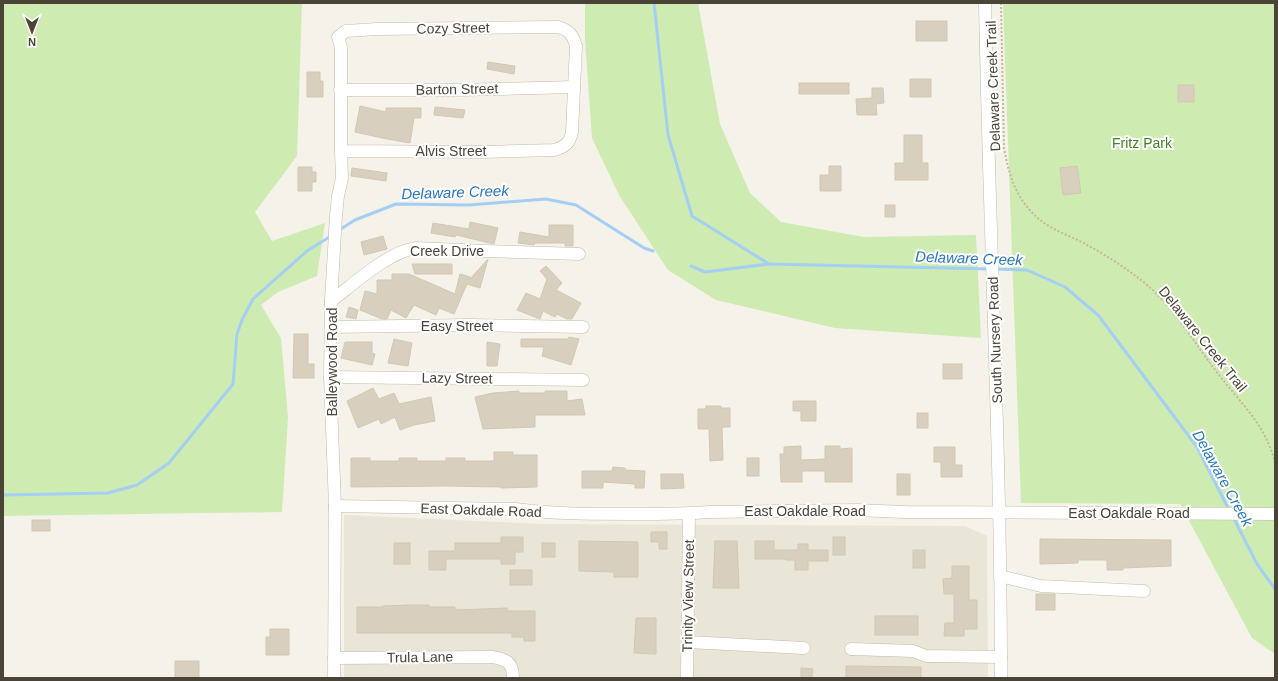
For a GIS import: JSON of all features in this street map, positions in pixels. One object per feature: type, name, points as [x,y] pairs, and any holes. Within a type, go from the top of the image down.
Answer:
[{"type":"street","name":"South Nursery Road","points":[[985,3],[987,127],[992,226],[995,336],[1001,678]]},
{"type":"street","name":"Cozy Street","points":[[341,47],[338,37],[346,31],[377,29],[558,27],[571,33],[576,46],[574,87]]},
{"type":"street","name":"Balleywood Road","points":[[334,678],[335,506],[330,377],[334,249],[338,196],[342,178],[340,90],[341,47]]},
{"type":"street","name":"Barton Street","points":[[340,90],[457,90],[574,87]]},
{"type":"street","name":"Alvis Street","points":[[341,151],[482,152],[554,150],[565,146],[570,140],[572,132],[574,87]]},
{"type":"street","name":"Creek Drive","points":[[332,301],[387,259],[406,250],[416,248],[579,254]]},
{"type":"street","name":"Easy Street","points":[[331,327],[471,325],[583,327]]},
{"type":"street","name":"Lazy Street","points":[[330,377],[583,380]]},
{"type":"street","name":"East Oakdale Road","points":[[335,506],[515,509],[544,513],[591,514],[689,514],[708,512],[856,510],[999,513],[1273,514]]},
{"type":"street","name":"Trinity View Street","points":[[688,678],[689,514]]},
{"type":"street","points":[[1000,576],[1041,586],[1144,591]]},
{"type":"street","points":[[688,642],[804,648]]},
{"type":"street","points":[[851,650],[913,651],[926,656],[1001,657]]},
{"type":"street","name":"Trula Lane","points":[[334,658],[492,657],[506,660],[512,666],[514,678]]},
{"type":"path","name":"Delaware Creek Trail","points":[[1001,3],[1004,148],[1007,168],[1014,188],[1023,203],[1037,218],[1054,229],[1087,244],[1116,262],[1156,294],[1168,307],[1216,372],[1257,421],[1271,448],[1275,462]]},
{"type":"shaded area","points":[[344,515],[541,524],[965,526],[987,536],[988,678],[344,678]]},
{"type":"green space","points":[[3,3],[302,3],[297,156],[255,212],[272,241],[325,223],[317,276],[278,292],[261,305],[281,338],[288,417],[282,512],[3,516]]},
{"type":"green space","points":[[585,3],[698,3],[720,124],[750,193],[781,222],[864,237],[976,235],[981,338],[835,328],[716,300],[668,270],[619,195],[592,138],[585,40]]},
{"type":"green space","name":"Fritz Park","points":[[1003,3],[1275,3],[1275,654],[1252,638],[1180,504],[1021,503]]},
{"type":"building","points":[[916,21],[947,21],[947,41],[916,41]]},
{"type":"building","points":[[488,62],[515,66],[514,74],[487,69]]},
{"type":"building","points":[[307,72],[320,72],[320,81],[323,81],[323,97],[307,97]]},
{"type":"building","points":[[910,79],[931,79],[931,97],[910,97]]},
{"type":"building","points":[[799,83],[849,83],[849,94],[799,94]]},
{"type":"building","points":[[1178,85],[1194,85],[1194,102],[1178,102]]},
{"type":"building","points":[[872,88],[883,88],[884,103],[876,104],[877,115],[857,115],[856,99],[872,98]]},
{"type":"building","points":[[360,106],[386,112],[386,108],[421,108],[421,118],[414,118],[410,143],[355,132]]},
{"type":"building","points":[[435,107],[465,110],[463,118],[434,115]]},
{"type":"building","points":[[904,135],[922,135],[922,163],[928,163],[928,180],[895,180],[895,163],[904,163]]},
{"type":"building","points":[[829,166],[841,166],[841,191],[820,191],[820,175],[829,175]]},
{"type":"building","points":[[1077,166],[1081,193],[1063,195],[1060,168]]},
{"type":"building","points":[[298,167],[312,167],[312,172],[316,172],[316,182],[312,182],[312,191],[298,191]]},
{"type":"building","points":[[352,168],[387,173],[386,181],[351,176]]},
{"type":"building","points":[[885,205],[895,205],[895,217],[885,217]]},
{"type":"building","points":[[470,222],[498,228],[494,244],[456,235],[455,237],[431,233],[433,223],[469,229]]},
{"type":"building","points":[[549,225],[573,225],[573,246],[565,246],[565,243],[535,243],[534,245],[518,243],[520,232],[549,237]]},
{"type":"building","points":[[383,236],[387,249],[364,255],[361,242]]},
{"type":"building","points":[[488,259],[480,288],[467,284],[454,314],[439,308],[436,315],[414,305],[406,318],[391,310],[387,319],[382,319],[360,310],[365,291],[377,294],[377,280],[392,280],[392,274],[409,274],[455,294],[460,274],[470,277],[469,280]]},
{"type":"building","points":[[412,264],[452,264],[452,274],[415,274]]},
{"type":"building","points":[[546,266],[562,283],[556,290],[581,303],[572,319],[567,319],[557,314],[555,317],[543,311],[540,319],[517,310],[526,293],[540,299],[547,279],[540,271]]},
{"type":"building","points":[[349,307],[358,310],[356,319],[346,317]]},
{"type":"building","points":[[294,334],[308,334],[308,364],[314,364],[314,378],[293,378]]},
{"type":"building","points":[[569,337],[579,339],[571,365],[542,356],[544,347],[521,347],[521,339],[568,339]]},
{"type":"building","points":[[394,339],[412,343],[408,366],[388,363]]},
{"type":"building","points":[[345,342],[372,342],[372,353],[375,354],[372,365],[341,358]]},
{"type":"building","points":[[487,342],[500,344],[497,366],[487,366]]},
{"type":"building","points":[[943,364],[962,364],[962,379],[943,379]]},
{"type":"building","points":[[373,388],[379,399],[394,393],[399,404],[431,397],[435,421],[414,425],[400,430],[395,417],[381,424],[379,419],[358,428],[347,401]]},
{"type":"building","points":[[519,391],[519,393],[545,393],[545,391],[567,391],[567,401],[582,399],[585,415],[535,415],[535,427],[483,429],[475,397],[493,393]]},
{"type":"building","points":[[793,401],[816,401],[816,421],[801,421],[801,411],[793,411]]},
{"type":"building","points":[[706,406],[721,406],[721,408],[730,408],[730,427],[722,427],[723,460],[710,461],[709,429],[698,429],[698,409],[706,409]]},
{"type":"building","points":[[917,413],[928,413],[928,428],[917,428]]},
{"type":"building","points":[[801,446],[801,460],[825,459],[825,446],[840,446],[840,449],[852,448],[852,482],[825,482],[825,471],[802,471],[802,482],[781,482],[780,454],[784,454],[784,447]]},
{"type":"building","points":[[934,447],[955,447],[955,465],[962,465],[962,477],[941,477],[941,462],[934,462]]},
{"type":"building","points":[[494,452],[513,452],[513,455],[537,455],[537,487],[351,487],[351,458],[370,458],[370,461],[399,461],[399,458],[417,458],[417,461],[446,461],[446,458],[465,458],[465,461],[494,461]]},
{"type":"building","points":[[747,458],[759,458],[759,476],[747,476]]},
{"type":"building","points":[[613,467],[625,468],[625,470],[645,471],[644,488],[635,488],[635,484],[603,482],[603,488],[582,488],[582,471],[612,471]]},
{"type":"building","points":[[661,474],[683,474],[684,488],[661,489]]},
{"type":"building","points":[[897,474],[910,474],[910,495],[897,495]]},
{"type":"building","points":[[32,520],[50,520],[50,531],[32,531]]},
{"type":"building","points":[[651,532],[667,532],[667,549],[659,549],[659,542],[651,542]]},
{"type":"building","points":[[501,537],[523,537],[523,552],[515,552],[515,564],[501,564],[501,559],[446,559],[446,570],[429,570],[429,551],[455,551],[455,543],[501,543]]},
{"type":"building","points":[[833,537],[845,537],[845,555],[833,555]]},
{"type":"building","points":[[1040,539],[1171,540],[1171,566],[1107,570],[1107,560],[1078,560],[1078,563],[1040,564]]},
{"type":"building","points":[[579,541],[638,542],[638,577],[614,577],[614,572],[579,571]]},
{"type":"building","points":[[715,541],[737,541],[739,588],[713,588]]},
{"type":"building","points":[[755,541],[774,541],[774,550],[798,550],[798,544],[808,544],[808,550],[828,550],[828,561],[808,561],[808,570],[795,570],[795,560],[755,559]]},
{"type":"building","points":[[394,543],[410,543],[410,564],[394,564]]},
{"type":"building","points":[[542,543],[555,543],[555,557],[542,557]]},
{"type":"building","points":[[913,550],[925,550],[925,568],[913,568]]},
{"type":"building","points":[[952,566],[969,566],[969,600],[977,600],[977,629],[964,629],[964,636],[944,636],[945,623],[954,623],[954,594],[944,594],[943,579],[952,578]]},
{"type":"building","points":[[510,570],[532,570],[532,585],[510,585]]},
{"type":"building","points":[[1036,594],[1055,594],[1055,610],[1036,610]]},
{"type":"building","points":[[408,605],[455,607],[455,610],[507,608],[507,611],[535,611],[535,641],[524,641],[524,637],[512,637],[512,633],[357,633],[357,607]]},
{"type":"building","points":[[875,616],[918,616],[918,635],[875,635]]},
{"type":"building","points":[[636,618],[656,618],[656,654],[634,653]]},
{"type":"building","points":[[270,629],[289,629],[289,655],[266,655],[266,637],[270,637]]},
{"type":"building","points":[[175,661],[199,661],[199,678],[175,678]]},
{"type":"building","points":[[846,666],[921,667],[921,678],[846,678]]},
{"type":"building","points":[[801,668],[813,669],[812,678],[801,678]]},
{"type":"waterway","points":[[654,3],[668,135],[692,216],[769,264]]},
{"type":"waterway","name":"Delaware Creek","points":[[339,230],[355,220],[396,204],[469,205],[546,199],[576,205],[644,248],[653,251]]},
{"type":"waterway","name":"Delaware Creek","points":[[3,495],[108,493],[137,485],[169,463],[233,384],[237,334],[242,320],[253,299],[307,251],[331,236]]},
{"type":"waterway","name":"Delaware Creek","points":[[691,266],[705,272],[769,264],[990,269]]},
{"type":"waterway","name":"Delaware Creek","points":[[995,269],[1027,270],[1065,287],[1098,315],[1197,447],[1229,510]]},
{"type":"waterway","name":"Delaware Creek","points":[[1233,517],[1257,564],[1275,589]]}]
